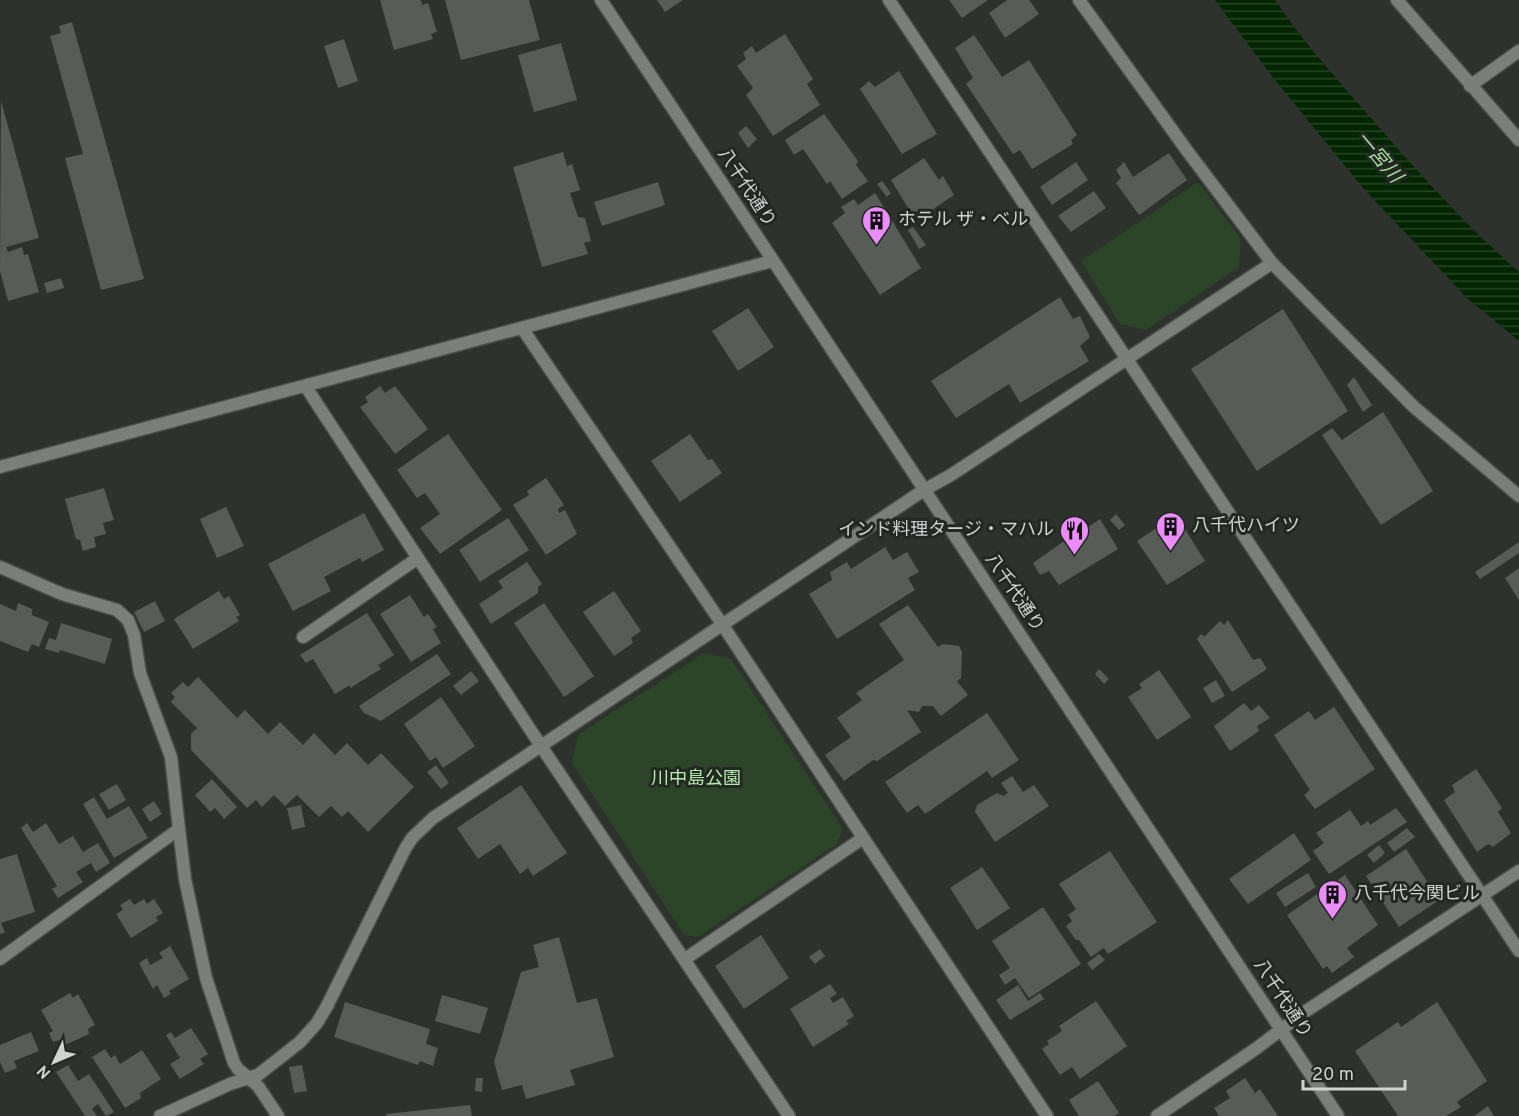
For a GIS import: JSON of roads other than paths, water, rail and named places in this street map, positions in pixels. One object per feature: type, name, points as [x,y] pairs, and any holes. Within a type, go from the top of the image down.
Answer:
[{"type":"street","name":"八千代通り","points":[[601,0],[1338,1116]]},
{"type":"street","points":[[889,0],[1519,951]]},
{"type":"street","points":[[1078,0],[1272,263],[1414,407],[1519,496]]},
{"type":"street","points":[[1397,0],[1519,140]]},
{"type":"street","points":[[1470,86],[1519,51]]},
{"type":"street","points":[[0,467],[772,261]]},
{"type":"street","points":[[160,1116],[230,1084],[251,1078],[300,1042],[317,1023],[327,1006],[405,849],[412,838],[433,818],[924,490],[951,475],[1272,263]]},
{"type":"street","points":[[522,328],[722,624],[1047,1116]]},
{"type":"street","points":[[306,387],[789,1116]]},
{"type":"street","points":[[303,637],[418,558]]},
{"type":"street","points":[[0,567],[62,594],[117,610],[128,620],[134,635],[140,673],[171,757],[185,879],[207,978],[234,1063],[238,1069],[251,1078],[278,1116]]},
{"type":"street","points":[[0,959],[179,829]]},
{"type":"street","points":[[685,959],[863,838]]},
{"type":"street","points":[[1157,1116],[1306,1011],[1519,871]]},
{"type":"water","name":"一宮川","points":[[1215,0],[1275,0],[1321,60],[1406,157],[1461,217],[1519,272],[1519,341],[1467,298],[1363,188],[1271,75]]},
{"type":"place","name":"ホテル ザ・ベル","points":[[877,246]]},
{"type":"place","name":"八千代ハイツ","points":[[1171,552]]},
{"type":"place","name":"インド料理タージ・マハル","points":[[1075,556]]},
{"type":"place","name":"八千代今関ビル","points":[[1333,920]]},
{"type":"park label","name":"川中島公園","points":[[696,779]]}]
